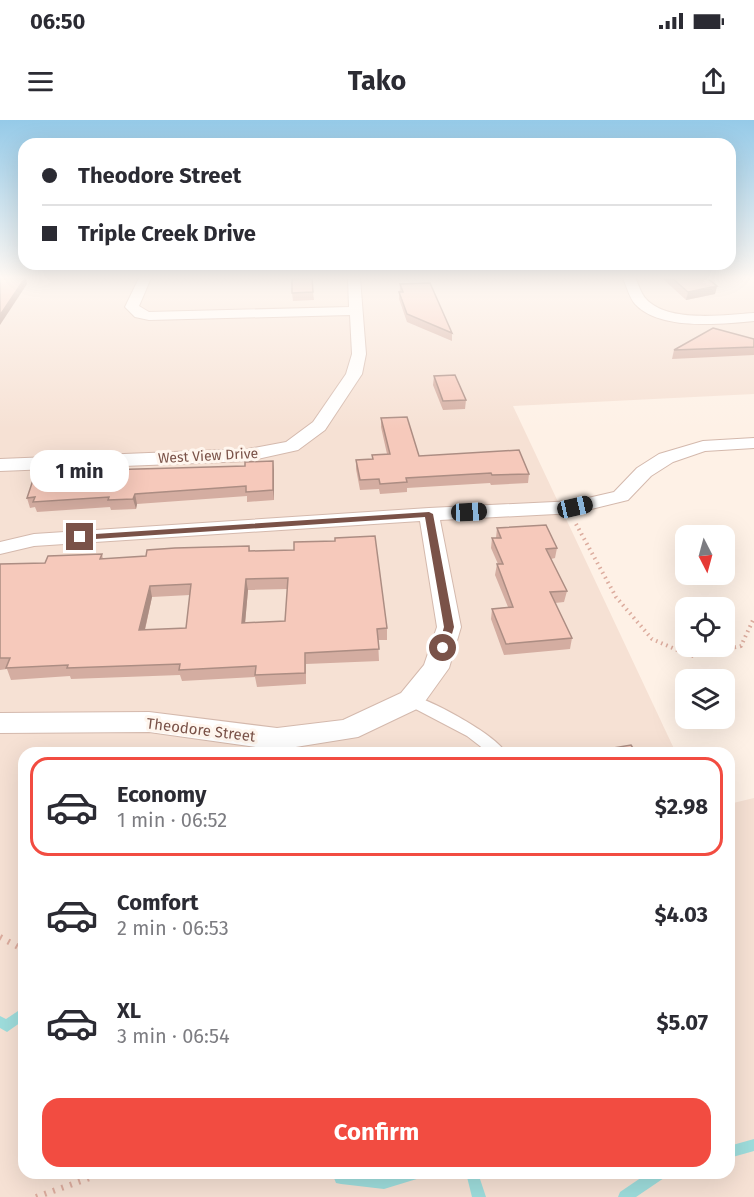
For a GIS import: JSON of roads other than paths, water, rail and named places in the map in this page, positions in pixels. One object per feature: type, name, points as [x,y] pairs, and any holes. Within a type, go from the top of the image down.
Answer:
[{"type":"street","name":"West View Drive","points":[[0,465],[248,455],[292,446],[319,426],[354,374],[359,354],[357,328]]},
{"type":"street","points":[[0,548],[34,540],[567,507],[621,496],[644,472],[666,458],[703,446],[754,444]]},
{"type":"street","name":"Theodore Street","points":[[0,723],[149,722],[277,739],[348,730],[411,700],[436,668],[449,627],[429,514]]},
{"type":"lane","points":[[411,700],[494,747]]},
{"type":"waterway","points":[[0,1022],[7,1026],[18,1018]]},
{"type":"waterway","points":[[735,1150],[754,1145]]},
{"type":"waterway","points":[[350,1179],[384,1183],[396,1179]]},
{"type":"waterway","points":[[474,1179],[479,1197]]},
{"type":"waterway","points":[[625,1197],[650,1179]]}]
